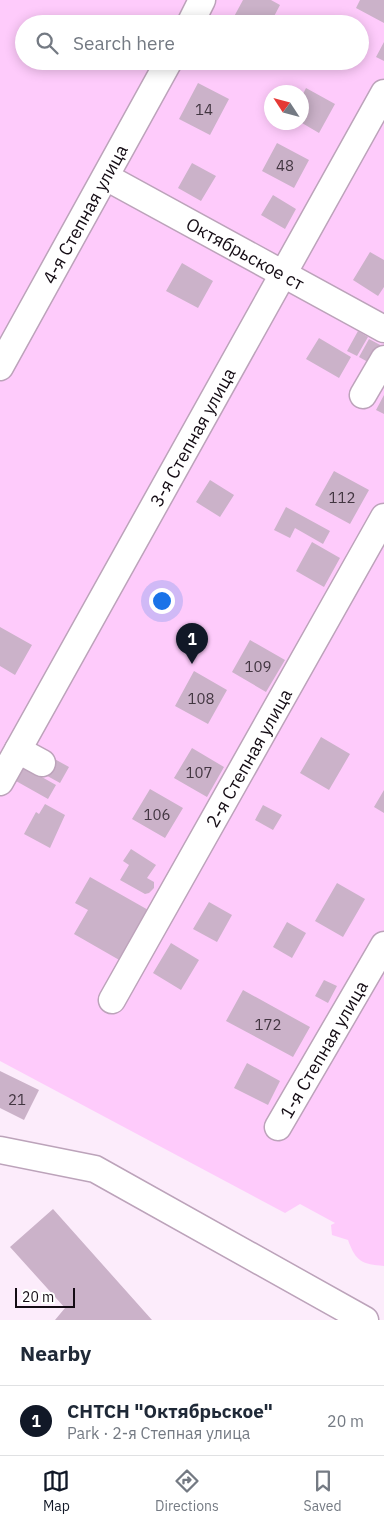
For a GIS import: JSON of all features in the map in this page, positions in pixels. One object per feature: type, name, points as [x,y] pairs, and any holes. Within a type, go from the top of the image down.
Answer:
[{"type":"street","points":[[194,15],[202,0]]},
{"type":"street","name":"4-я Степная улица","points":[[0,367],[164,70]]},
{"type":"street","name":"3-я Степная улица","points":[[5,788],[18,750],[384,93]]},
{"type":"street","name":"Октябрьское ст","points":[[106,177],[384,329]]},
{"type":"street","points":[[363,395],[384,359]]},
{"type":"street","name":"2-я Степная улица","points":[[112,1000],[384,518]]},
{"type":"street","points":[[18,750],[42,763]]},
{"type":"street","name":"1-я Степная улица","points":[[278,1127],[384,945]]},
{"type":"street","points":[[0,1150],[95,1169],[366,1320]]},
{"type":"shaded area","points":[[0,0],[384,0],[384,1266],[365,1263],[354,1253],[348,1240],[332,1235],[331,1225],[335,1223],[300,1204],[285,1213],[0,1061]]},
{"type":"building","points":[[243,0],[271,0],[280,5],[275,15],[235,15]]},
{"type":"building","points":[[360,0],[384,0],[384,23],[356,8]]},
{"type":"building","points":[[384,42],[384,61],[376,57]]},
{"type":"building","points":[[198,83],[229,99],[210,135],[179,119]]},
{"type":"building","points":[[309,90],[335,104],[319,133],[309,127]]},
{"type":"building","points":[[277,143],[309,160],[294,188],[262,171]]},
{"type":"building","points":[[192,163],[216,176],[201,201],[178,188]]},
{"type":"building","points":[[273,195],[296,209],[285,229],[261,215]]},
{"type":"building","points":[[370,252],[384,260],[384,287],[378,296],[353,280]]},
{"type":"building","points":[[182,263],[213,281],[198,308],[166,291]]},
{"type":"building","points":[[358,331],[368,337],[357,356],[347,351]]},
{"type":"building","points":[[319,338],[351,357],[339,378],[306,359]]},
{"type":"building","points":[[369,339],[384,347],[375,366],[359,357]]},
{"type":"building","points":[[384,395],[384,414],[376,410]]},
{"type":"building","points":[[334,471],[369,490],[350,524],[315,505]]},
{"type":"building","points":[[210,480],[234,495],[220,517],[196,502]]},
{"type":"building","points":[[286,507],[330,531],[323,544],[295,528],[290,538],[274,530]]},
{"type":"building","points":[[312,542],[340,558],[324,587],[296,571]]},
{"type":"building","points":[[0,627],[32,645],[15,675],[0,666]]},
{"type":"building","points":[[250,640],[285,660],[266,692],[232,672]]},
{"type":"building","points":[[194,671],[227,690],[208,724],[175,706]]},
{"type":"building","points":[[321,737],[350,754],[329,790],[300,773]]},
{"type":"building","points":[[192,748],[224,767],[207,797],[174,778]]},
{"type":"building","points":[[51,757],[69,767],[60,783],[42,773]]},
{"type":"building","points":[[24,767],[56,785],[48,799],[16,781]]},
{"type":"building","points":[[150,789],[183,808],[165,838],[132,819]]},
{"type":"building","points":[[384,790],[384,813],[374,807]]},
{"type":"building","points":[[45,804],[65,815],[50,848],[24,834],[36,812],[39,814]]},
{"type":"building","points":[[263,805],[282,815],[273,830],[255,820]]},
{"type":"building","points":[[131,849],[156,865],[147,878],[154,882],[154,888],[149,893],[145,894],[120,880],[129,865],[123,861]]},
{"type":"building","points":[[90,877],[150,911],[121,961],[74,934],[88,910],[75,903]]},
{"type":"building","points":[[337,883],[365,899],[343,937],[315,921]]},
{"type":"building","points":[[209,902],[232,915],[217,942],[193,929]]},
{"type":"building","points":[[287,922],[306,933],[292,958],[273,947]]},
{"type":"building","points":[[171,943],[199,960],[181,990],[153,973]]},
{"type":"building","points":[[324,980],[337,986],[328,1003],[315,996]]},
{"type":"building","points":[[243,990],[310,1027],[293,1057],[226,1021]]},
{"type":"building","points":[[247,1063],[280,1081],[268,1105],[234,1088]]},
{"type":"building","points":[[0,1071],[39,1090],[24,1120],[0,1108]]},
{"type":"building","points":[[53,1209],[152,1320],[55,1320],[65,1308],[10,1247]]},
{"type":"place","name":"СНТСН \"Октябрьское\"","points":[[192,664]]}]
